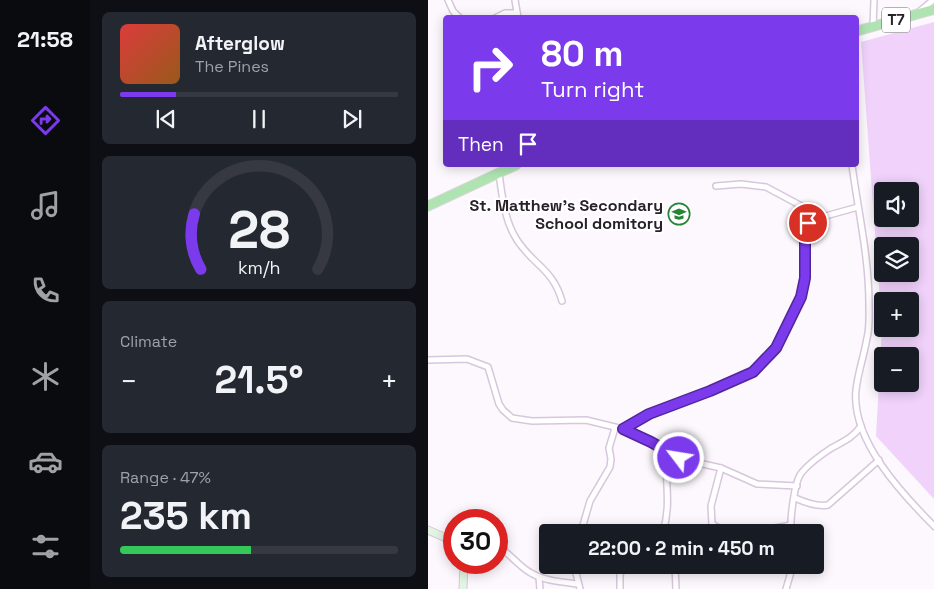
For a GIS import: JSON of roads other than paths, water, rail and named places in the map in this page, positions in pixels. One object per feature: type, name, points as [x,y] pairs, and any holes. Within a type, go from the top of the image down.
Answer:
[{"type":"highway","name":"T7","points":[[859,30],[934,9]]},
{"type":"highway","points":[[428,206],[512,167]]},
{"type":"main road","points":[[428,530],[443,537]]},
{"type":"main road","points":[[463,589],[464,574]]},
{"type":"street","points":[[448,0],[457,15]]},
{"type":"street","points":[[500,15],[504,13],[518,15],[515,0]]},
{"type":"street","points":[[873,26],[874,0]]},
{"type":"street","points":[[916,14],[933,0]]},
{"type":"street","points":[[852,167],[868,271],[869,302],[868,336],[858,373],[856,410],[860,426],[879,460],[910,502],[934,527]]},
{"type":"street","points":[[499,173],[507,216],[514,234],[524,249],[556,283],[562,301]]},
{"type":"street","points":[[716,186],[740,184],[766,187],[822,217]]},
{"type":"street","points":[[623,429],[649,414],[710,391],[753,372],[765,361],[776,348],[801,297],[805,278],[806,225],[822,217],[858,207]]},
{"type":"street","points":[[428,360],[467,359],[488,367],[499,404],[502,410],[512,418],[532,421],[578,419],[623,429],[685,460],[721,468],[757,484],[797,486]]},
{"type":"street","points":[[791,524],[797,486],[803,471],[825,452],[856,434],[860,426]]},
{"type":"street","points":[[583,524],[590,502],[610,467],[609,448],[615,428]]},
{"type":"street","points":[[664,524],[668,501],[666,466],[668,451]]},
{"type":"street","points":[[795,498],[803,502],[826,506],[879,460]]},
{"type":"street","points":[[712,524],[711,506],[721,468]]},
{"type":"street","points":[[508,553],[525,569],[540,578],[579,586]]},
{"type":"street","points":[[620,574],[620,589]]},
{"type":"street","points":[[675,574],[676,589]]},
{"type":"street","points":[[786,589],[790,574]]},
{"type":"street","points":[[540,578],[540,589]]},
{"type":"place","name":"St. Matthew's Secondary School domitory","points":[[679,214]]}]
